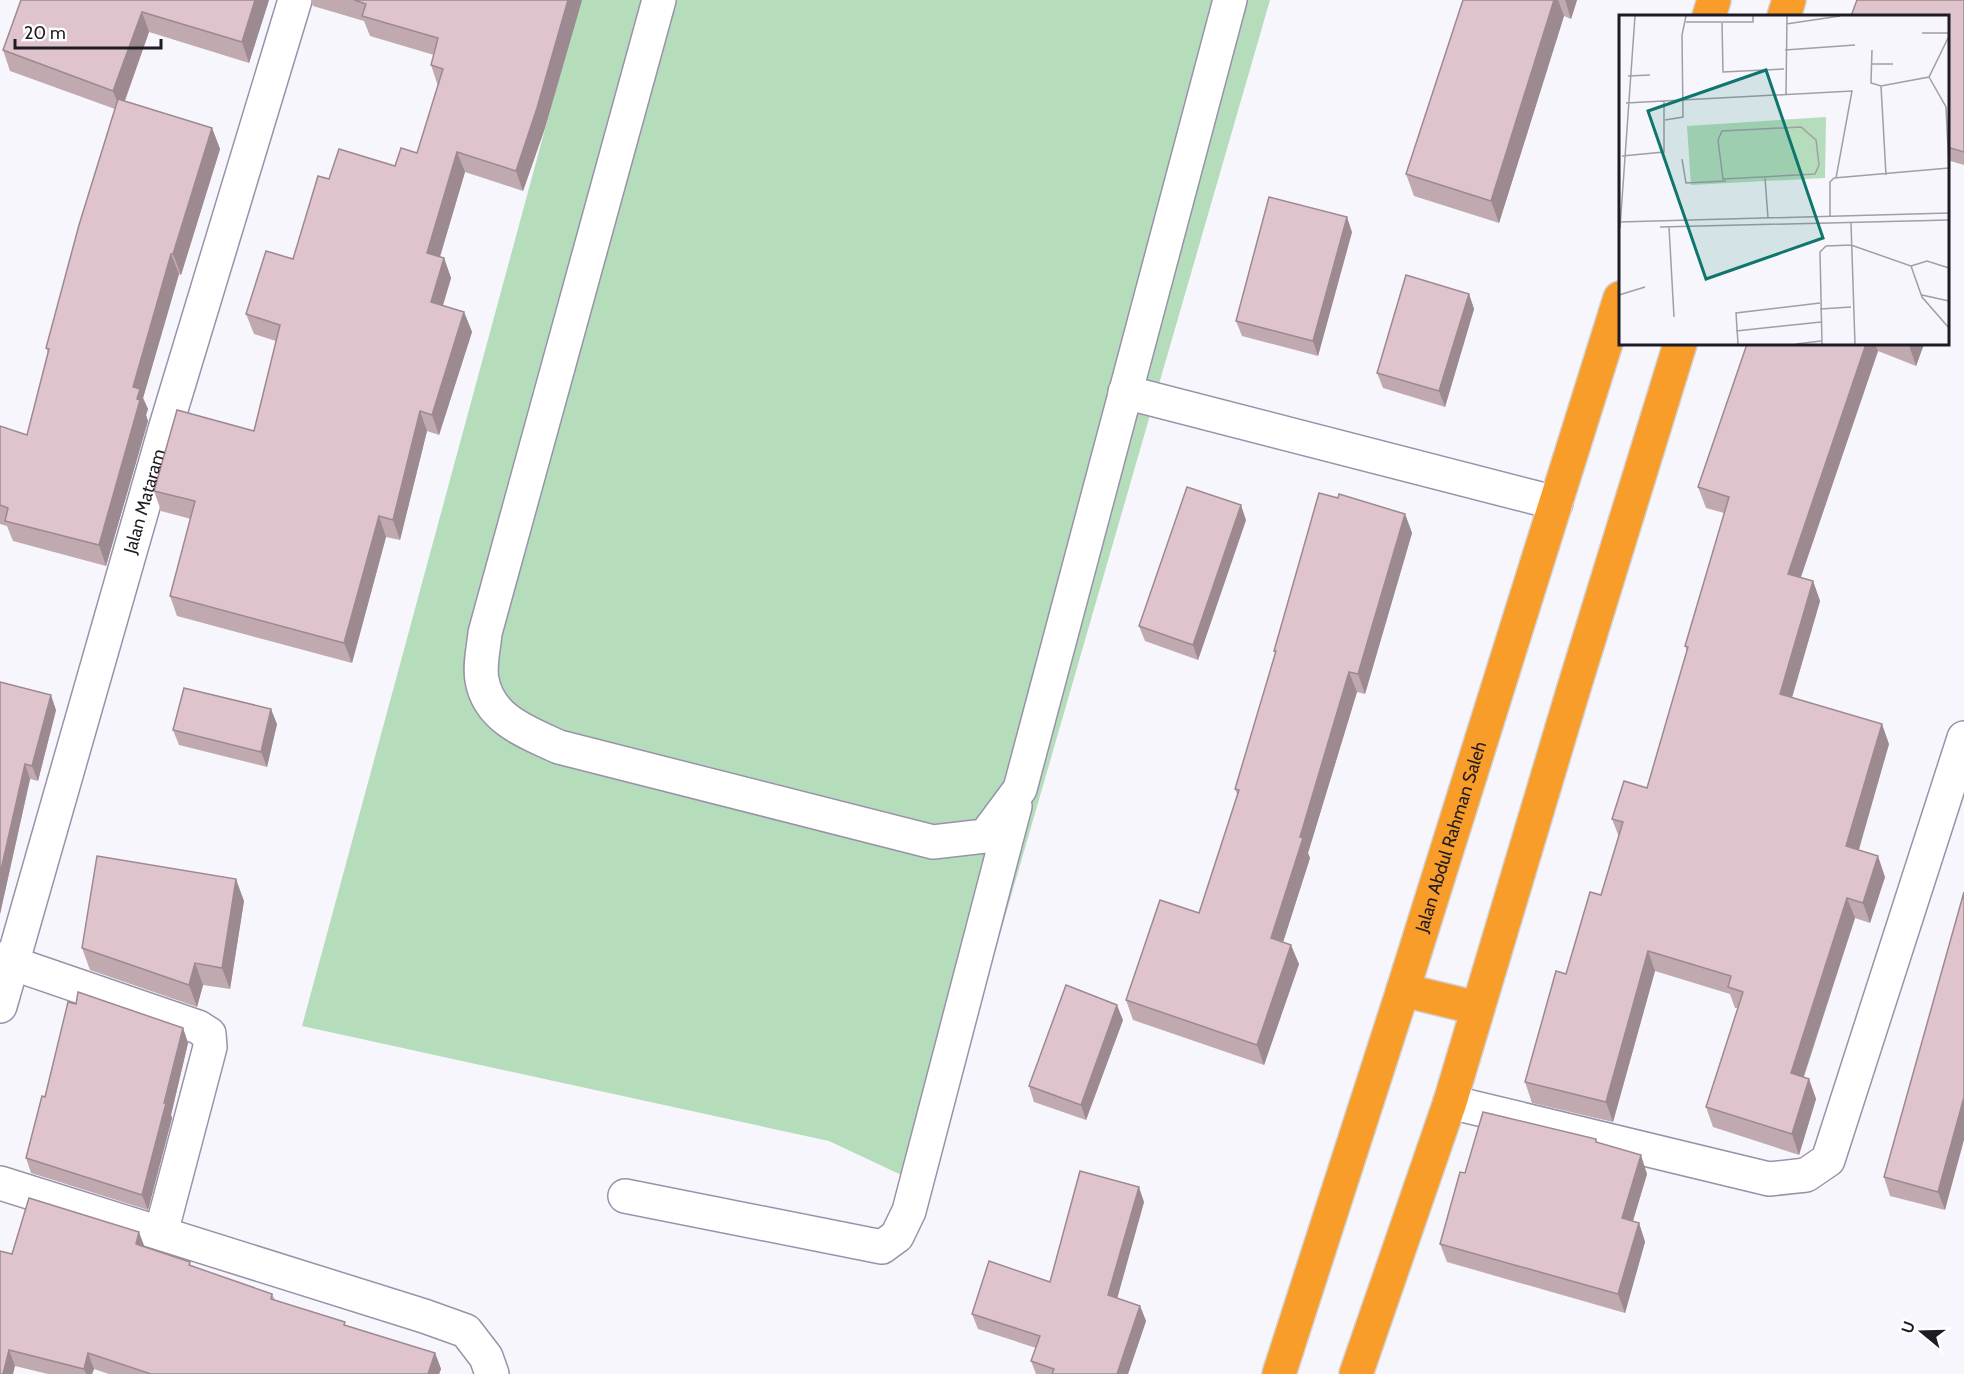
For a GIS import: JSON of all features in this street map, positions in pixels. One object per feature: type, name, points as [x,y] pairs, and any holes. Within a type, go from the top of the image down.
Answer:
[{"type":"highway","points":[[1709,15],[1714,0]]},
{"type":"highway","points":[[1784,15],[1789,0]]},
{"type":"highway","name":"Jalan Abdul Rahman Saleh","points":[[1279,1374],[1403,990],[1619,301]]},
{"type":"highway","points":[[1356,1374],[1450,1102],[1680,345]]},
{"type":"highway","points":[[1403,990],[1477,1008]]},
{"type":"street","name":"Jalan Mataram","points":[[0,1006],[6,961],[294,0]]},
{"type":"street","points":[[659,0],[485,633],[482,679],[493,708],[524,731],[559,747],[933,842],[985,836],[1020,789]]},
{"type":"street","points":[[625,1196],[882,1247],[897,1236],[909,1211],[1230,0]]},
{"type":"street","points":[[1125,392],[1557,503]]},
{"type":"street","points":[[1450,1102],[1768,1179],[1806,1175],[1828,1160],[1964,738]]},
{"type":"street","points":[[6,961],[198,1027],[208,1034],[210,1047],[160,1233]]},
{"type":"street","points":[[0,1183],[466,1331],[486,1357],[492,1374]]},
{"type":"green space","points":[[580,0],[1270,0],[927,1187],[829,1141],[302,1026]]},
{"type":"building","points":[[21,0],[255,0],[242,42],[142,12],[113,91],[3,50]]},
{"type":"building","points":[[354,0],[568,0],[516,171],[457,152],[427,253],[444,258],[431,302],[464,312],[432,415],[420,411],[393,520],[379,516],[344,643],[170,596],[195,501],[154,491],[177,410],[254,431],[280,325],[246,314],[266,251],[293,259],[318,176],[329,179],[339,149],[395,166],[401,148],[417,153],[443,69],[431,65],[438,38],[362,16],[366,4]]},
{"type":"building","points":[[1463,0],[1554,0],[1491,201],[1406,174]]},
{"type":"building","points":[[1857,0],[1964,0],[1964,152],[1949,148],[1949,15],[1851,15]]},
{"type":"building","points":[[118,99],[212,128],[173,254],[171,254],[133,387],[140,389],[137,399],[140,400],[99,545],[5,521],[8,508],[0,505],[0,426],[27,435],[49,349],[46,348],[79,225]]},
{"type":"building","points":[[1269,197],[1347,217],[1313,341],[1236,321]]},
{"type":"building","points":[[1406,275],[1469,294],[1439,391],[1377,373]]},
{"type":"building","points":[[1747,345],[1866,345],[1788,574],[1813,581],[1780,694],[1882,724],[1846,846],[1878,856],[1863,903],[1847,898],[1791,1073],[1809,1079],[1792,1134],[1706,1107],[1743,992],[1728,987],[1731,976],[1648,951],[1606,1102],[1525,1082],[1556,971],[1566,974],[1590,892],[1601,895],[1623,822],[1612,819],[1624,781],[1647,788],[1688,647],[1685,646],[1729,497],[1698,487]]},
{"type":"building","points":[[1187,487],[1241,505],[1193,645],[1139,626]]},
{"type":"building","points":[[1319,493],[1338,498],[1339,494],[1405,514],[1358,674],[1349,672],[1300,837],[1303,838],[1271,938],[1291,945],[1257,1045],[1126,1000],[1160,900],[1199,913],[1239,790],[1235,789]]},
{"type":"building","points":[[0,682],[51,695],[32,766],[25,764],[0,874]]},
{"type":"building","points":[[184,688],[271,709],[261,752],[173,730]]},
{"type":"building","points":[[97,856],[236,879],[222,968],[195,963],[189,985],[82,948]]},
{"type":"building","points":[[1964,892],[1964,1097],[1938,1192],[1884,1177]]},
{"type":"building","points":[[1066,985],[1117,1005],[1081,1105],[1029,1086]]},
{"type":"building","points":[[78,992],[183,1028],[142,1195],[26,1158],[42,1096],[45,1097],[68,1002],[76,1004]]},
{"type":"building","points":[[1483,1112],[1596,1139],[1596,1142],[1641,1155],[1622,1218],[1639,1223],[1618,1294],[1440,1244],[1460,1172],[1465,1173]]},
{"type":"building","points":[[1080,1171],[1139,1187],[1108,1295],[1140,1306],[1117,1374],[1052,1374],[1054,1369],[1031,1361],[1040,1336],[972,1314],[989,1261],[1050,1282]]},
{"type":"building","points":[[29,1198],[139,1232],[136,1244],[272,1294],[271,1299],[345,1322],[344,1325],[435,1353],[428,1374],[151,1374],[88,1353],[84,1369],[9,1350],[3,1374],[0,1374],[0,1251],[12,1254]]}]
